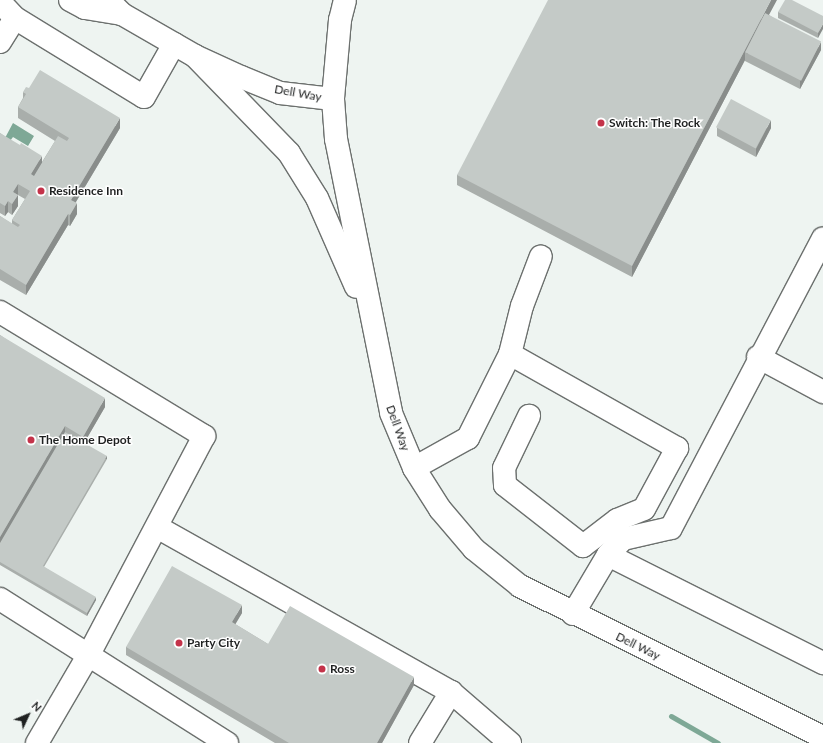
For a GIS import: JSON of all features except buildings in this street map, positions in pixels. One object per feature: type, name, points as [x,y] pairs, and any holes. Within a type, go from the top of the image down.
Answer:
[{"type":"street","name":"Dell Way","points":[[70,0],[85,8],[119,5],[174,44],[195,56],[280,93],[333,100],[336,139],[391,412],[414,468],[440,509],[474,549],[520,586],[573,614],[823,738]]},
{"type":"street","points":[[333,100],[340,20],[346,0]]},
{"type":"street","points":[[0,2],[15,18],[144,97],[174,44]]},
{"type":"street","points":[[0,42],[15,18]]},
{"type":"street","points":[[195,56],[289,153],[317,198],[373,328]]},
{"type":"street","points":[[573,614],[608,555],[623,539],[671,528],[758,357],[823,238]]},
{"type":"street","points":[[414,468],[468,438],[510,354],[522,306],[541,256]]},
{"type":"street","points":[[0,312],[204,436],[158,527],[89,654],[37,743]]},
{"type":"street","points":[[510,354],[677,448],[644,509],[617,520],[583,546],[505,485],[504,468],[529,416]]},
{"type":"street","points":[[758,357],[823,392]]},
{"type":"street","points":[[158,527],[451,692],[510,743]]},
{"type":"street","points":[[608,555],[823,663]]},
{"type":"street","points":[[0,599],[89,654],[227,743]]},
{"type":"street","points":[[420,743],[451,692]]},
{"type":"shaded area","points":[[13,123],[34,136],[28,146],[13,137],[10,141],[5,138]]},
{"type":"waterway","points":[[671,716],[718,743]]},
{"type":"place","name":"Switch: The Rock","points":[[601,123]]},
{"type":"place","name":"Residence Inn","points":[[41,191]]},
{"type":"place","name":"The Home Depot","points":[[31,440]]},
{"type":"place","name":"Party City","points":[[179,643]]},
{"type":"place","name":"Ross","points":[[322,669]]}]
